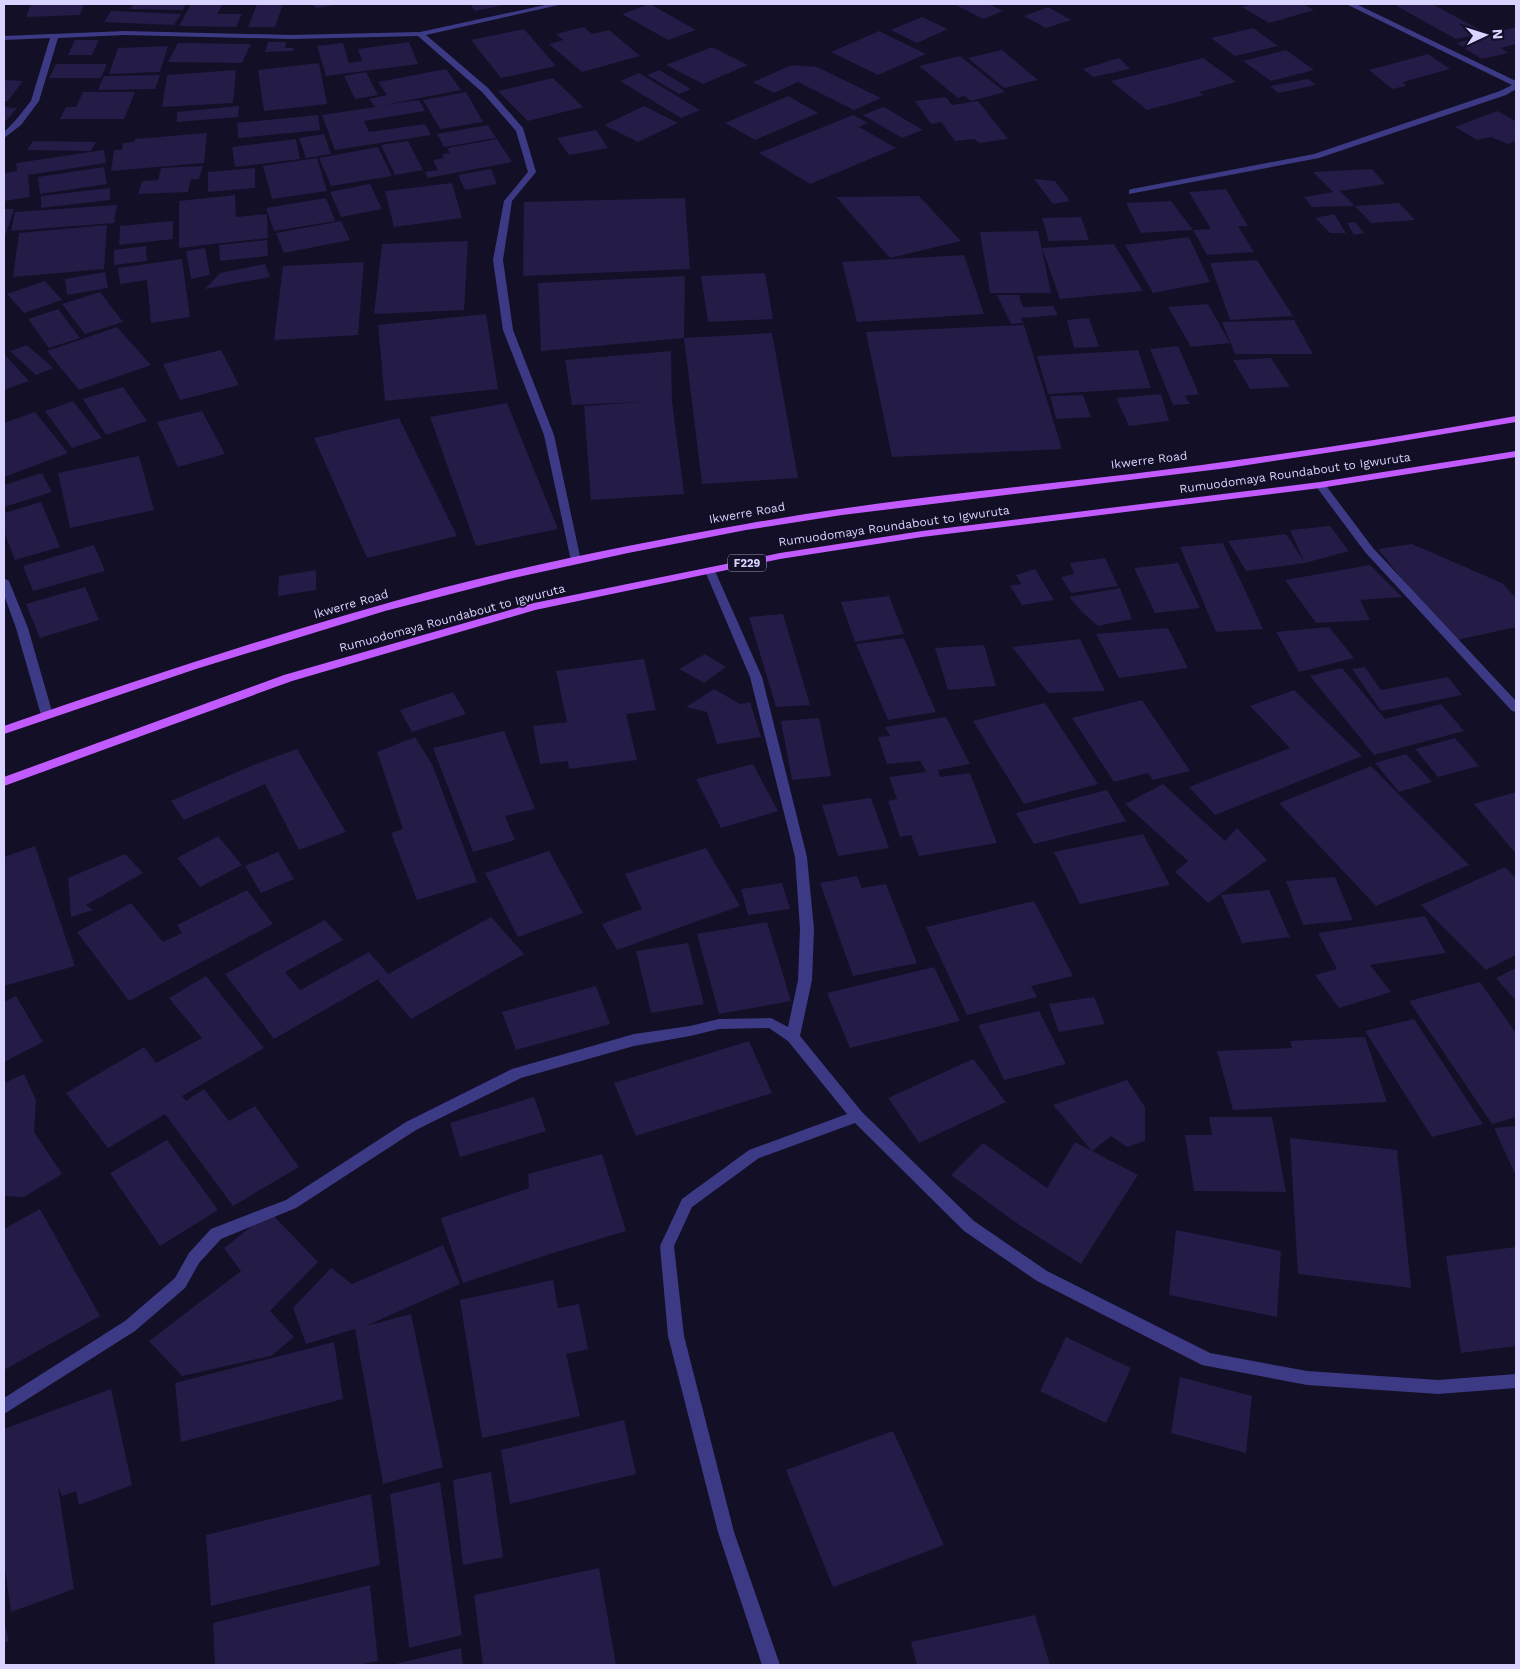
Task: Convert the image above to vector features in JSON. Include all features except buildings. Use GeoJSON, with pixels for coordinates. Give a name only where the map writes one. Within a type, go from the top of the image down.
{"type":"FeatureCollection","features":[{"type":"Feature","properties":{"kind":"main road","name":"Ikwerre Road"},"geometry":{"type":"LineString","coordinates":[[4,730],[119,690],[380,610],[508,576],[576,561],[747,526],[892,504],[1133,476],[1323,451],[1516,419]]}},
{"type":"Feature","properties":{"kind":"main road","name":"Rumuodomaya Roundabout to Igwuruta"},"geometry":{"type":"LineString","coordinates":[[4,782],[288,678],[534,607],[780,556],[922,534],[1320,485],[1516,454]]}},
{"type":"Feature","properties":{"kind":"street"},"geometry":{"type":"LineString","coordinates":[[4,38],[124,33],[291,37],[420,34],[559,4]]}},
{"type":"Feature","properties":{"kind":"street"},"geometry":{"type":"LineString","coordinates":[[1350,4],[1516,85]]}},
{"type":"Feature","properties":{"kind":"street"},"geometry":{"type":"LineString","coordinates":[[420,34],[485,90],[520,130],[532,172],[508,201],[498,260],[508,330],[549,435],[576,561]]}},
{"type":"Feature","properties":{"kind":"street"},"geometry":{"type":"LineString","coordinates":[[4,136],[18,124],[35,101],[55,35]]}},
{"type":"Feature","properties":{"kind":"street"},"geometry":{"type":"LineString","coordinates":[[1132,192],[1316,156],[1503,93],[1516,85]]}},
{"type":"Feature","properties":{"kind":"street"},"geometry":{"type":"LineString","coordinates":[[1320,485],[1376,556],[1438,626],[1516,708]]}},
{"type":"Feature","properties":{"kind":"street"},"geometry":{"type":"LineString","coordinates":[[710,571],[756,678],[801,857],[808,929],[805,980],[793,1037]]}},
{"type":"Feature","properties":{"kind":"street"},"geometry":{"type":"LineString","coordinates":[[4,581],[22,628],[47,715]]}},
{"type":"Feature","properties":{"kind":"street"},"geometry":{"type":"LineString","coordinates":[[4,1407],[130,1326],[180,1283],[194,1258],[216,1234],[292,1204],[411,1126],[517,1073],[634,1040],[720,1024],[770,1023],[793,1037],[858,1116],[969,1226],[1042,1276],[1208,1360],[1307,1378],[1438,1387],[1516,1382]]}},
{"type":"Feature","properties":{"kind":"street"},"geometry":{"type":"LineString","coordinates":[[771,1665],[726,1532],[676,1336],[667,1246],[687,1203],[754,1154],[858,1116]]}}]}
